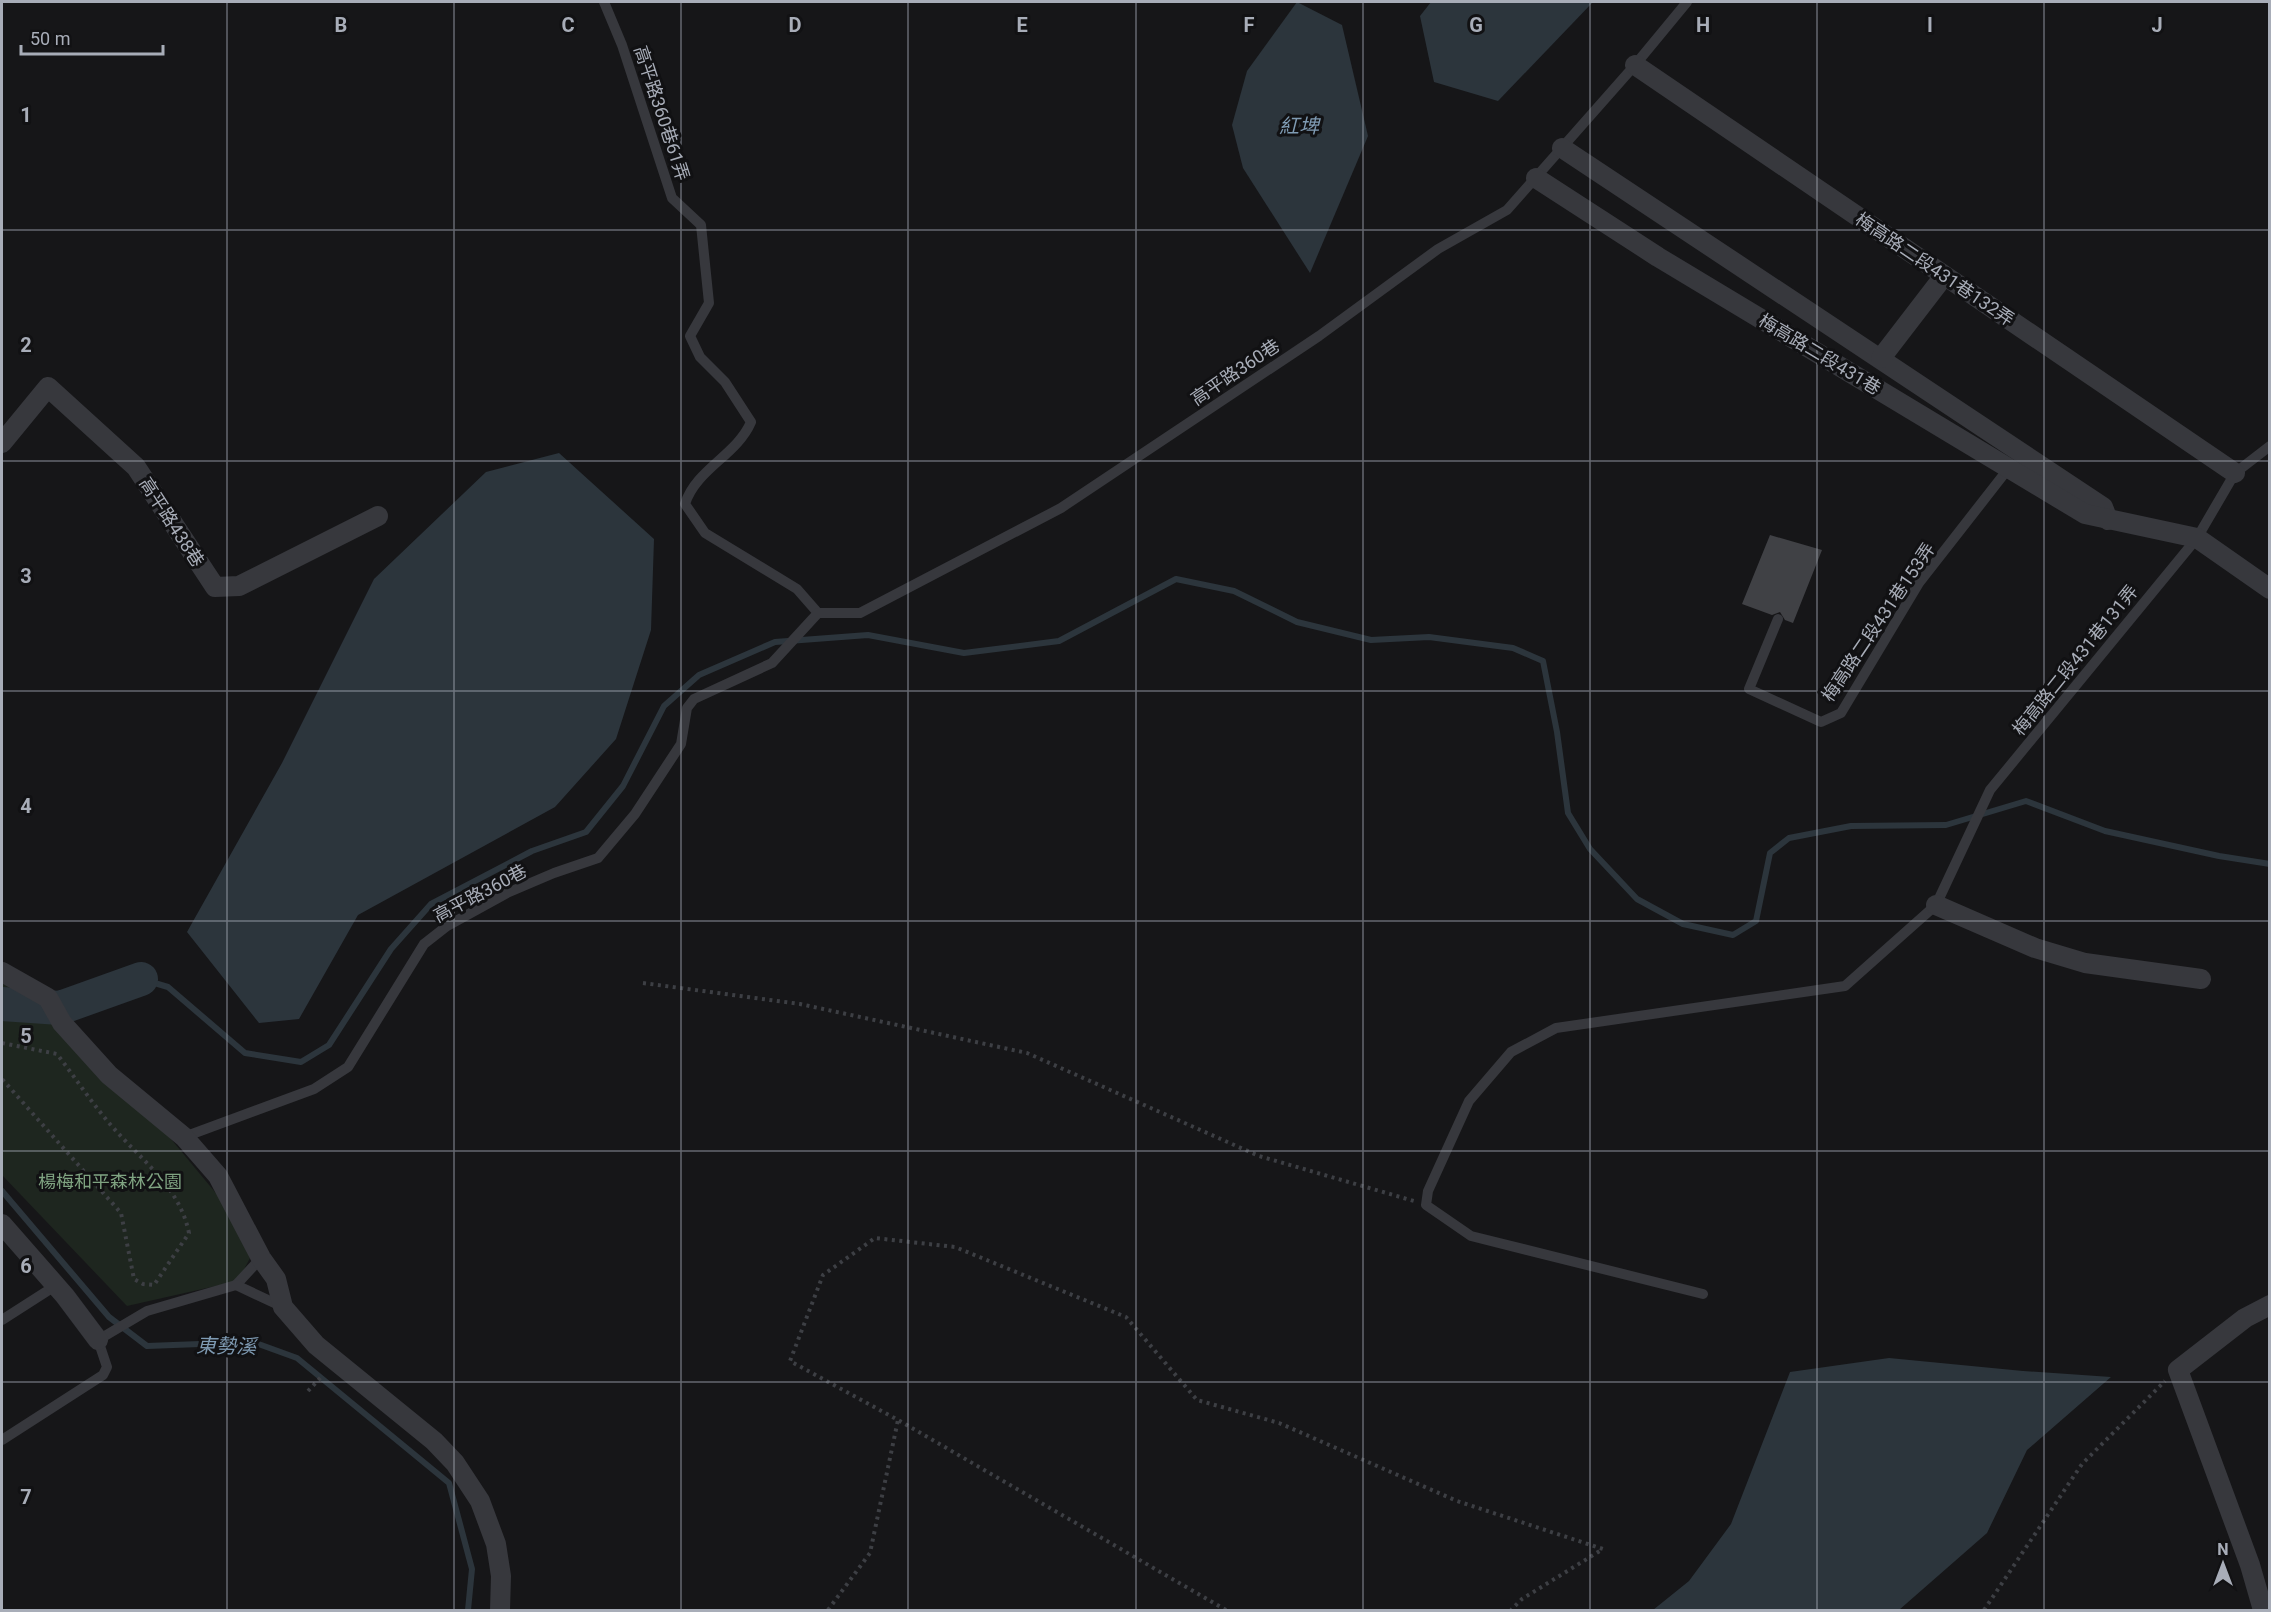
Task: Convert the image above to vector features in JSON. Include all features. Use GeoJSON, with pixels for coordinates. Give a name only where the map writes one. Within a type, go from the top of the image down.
{"type":"FeatureCollection","features":[{"type":"Feature","properties":{"kind":"street","name":"梅高路二段431巷132弄"},"geometry":{"type":"LineString","coordinates":[[1635,65],[2235,473]]}},
{"type":"Feature","properties":{"kind":"street","name":"梅高路二段431巷"},"geometry":{"type":"LineString","coordinates":[[1563,148],[2103,507],[2108,520]]}},
{"type":"Feature","properties":{"kind":"street","name":"梅高路二段431巷"},"geometry":{"type":"LineString","coordinates":[[1536,178],[1638,245],[1954,433],[2008,469],[2028,478],[2085,514],[2196,538],[2270,588]]}},
{"type":"Feature","properties":{"kind":"street"},"geometry":{"type":"LineString","coordinates":[[1881,358],[1944,276]]}},
{"type":"Feature","properties":{"kind":"street","name":"高平路438巷"},"geometry":{"type":"LineString","coordinates":[[2,443],[48,387],[136,467],[215,587],[239,586],[378,516]]}},
{"type":"Feature","properties":{"kind":"street"},"geometry":{"type":"LineString","coordinates":[[1936,905],[2035,948],[2085,963],[2201,979]]}},
{"type":"Feature","properties":{"kind":"street"},"geometry":{"type":"LineString","coordinates":[[2,972],[48,998],[62,1023],[109,1075],[184,1137],[218,1176],[261,1258],[276,1279],[283,1307],[316,1345],[434,1442],[455,1463],[480,1501],[496,1544],[501,1576],[500,1611]]}},
{"type":"Feature","properties":{"kind":"street"},"geometry":{"type":"LineString","coordinates":[[2,1224],[98,1340]]}},
{"type":"Feature","properties":{"kind":"street"},"geometry":{"type":"LineString","coordinates":[[2263,1611],[2250,1565],[2178,1370],[2245,1318],[2270,1305]]}},
{"type":"Feature","properties":{"kind":"lane","name":"高平路360巷61弄"},"geometry":{"type":"LineString","coordinates":[[604,2],[622,45],[672,198],[701,225],[709,303],[690,336],[700,357],[725,382],[750,422],[744,438],[690,489],[685,504],[705,533],[797,589],[818,613]]}},
{"type":"Feature","properties":{"kind":"lane","name":"高平路360巷"},"geometry":{"type":"LineString","coordinates":[[184,1137],[314,1089],[348,1067],[424,944],[447,926],[507,893],[598,858],[634,814],[681,744],[687,708],[694,699],[772,663],[818,613],[860,613],[1060,507],[1319,336],[1438,249],[1507,210],[1635,65],[1687,2]]}},
{"type":"Feature","properties":{"kind":"lane"},"geometry":{"type":"LineString","coordinates":[[2235,473],[2270,446]]}},
{"type":"Feature","properties":{"kind":"lane","name":"梅高路二段431巷153弄"},"geometry":{"type":"LineString","coordinates":[[1778,619],[1749,689],[1821,722],[1841,713],[1919,583],[2008,469]]}},
{"type":"Feature","properties":{"kind":"lane","name":"梅高路二段431巷131弄"},"geometry":{"type":"LineString","coordinates":[[1936,905],[1990,790],[2196,538],[2235,473]]}},
{"type":"Feature","properties":{"kind":"lane"},"geometry":{"type":"LineString","coordinates":[[1703,1294],[1471,1236],[1426,1205],[1428,1191],[1470,1101],[1511,1052],[1556,1028],[1845,986],[1936,905]]}},
{"type":"Feature","properties":{"kind":"lane"},"geometry":{"type":"LineString","coordinates":[[2,1440],[103,1375],[107,1367],[98,1340],[147,1311],[236,1285],[261,1258]]}},
{"type":"Feature","properties":{"kind":"lane"},"geometry":{"type":"LineString","coordinates":[[236,1285],[283,1307]]}},
{"type":"Feature","properties":{"kind":"lane"},"geometry":{"type":"LineString","coordinates":[[2,1320],[55,1286]]}},
{"type":"Feature","properties":{"kind":"path"},"geometry":{"type":"LineString","coordinates":[[643,983],[800,1004],[1027,1053],[1258,1156],[1426,1205]]}},
{"type":"Feature","properties":{"kind":"path"},"geometry":{"type":"LineString","coordinates":[[2,1043],[57,1054],[116,1131],[175,1195],[186,1217],[189,1233],[154,1285],[143,1284],[134,1279],[121,1213],[2,1079]]}},
{"type":"Feature","properties":{"kind":"path"},"geometry":{"type":"LineString","coordinates":[[1226,1611],[898,1420],[790,1361],[823,1275],[875,1238],[956,1247],[1126,1317],[1197,1400],[1279,1423],[1457,1501],[1603,1549],[1522,1599],[1511,1611]]}},
{"type":"Feature","properties":{"kind":"path"},"geometry":{"type":"LineString","coordinates":[[1984,1611],[2082,1464],[2178,1370]]}},
{"type":"Feature","properties":{"kind":"path"},"geometry":{"type":"LineString","coordinates":[[828,1611],[870,1553],[898,1420]]}},
{"type":"Feature","properties":{"kind":"green space","name":"楊梅和平森林公園"},"geometry":{"type":"Polygon","coordinates":[[[2,978],[37,998],[161,1127],[229,1209],[250,1258],[238,1281],[127,1306],[2,1175],[2,978]]]}},
{"type":"Feature","properties":{"kind":"water","name":"紅埤"},"geometry":{"type":"Polygon","coordinates":[[[1297,2],[1342,25],[1368,136],[1310,273],[1243,168],[1232,125],[1247,71],[1297,2]]]}},
{"type":"Feature","properties":{"kind":"water"},"geometry":{"type":"Polygon","coordinates":[[[1431,2],[1593,2],[1498,101],[1434,82],[1420,16],[1431,2]]]}},
{"type":"Feature","properties":{"kind":"water"},"geometry":{"type":"Polygon","coordinates":[[[559,453],[654,539],[651,630],[616,739],[555,807],[358,915],[299,1019],[259,1023],[187,932],[282,763],[374,579],[486,472],[559,453]]]}},
{"type":"Feature","properties":{"kind":"water"},"geometry":{"type":"Polygon","coordinates":[[[1889,1358],[2111,1377],[2027,1450],[1987,1533],[1899,1610],[1653,1610],[1689,1581],[1731,1524],[1790,1372],[1889,1358]]]}},
{"type":"Feature","properties":{"kind":"building"},"geometry":{"type":"Polygon","coordinates":[[[1770,535],[1822,550],[1793,623],[1785,620],[1780,612],[1772,615],[1742,604],[1770,535]]]}},
{"type":"Feature","properties":{"kind":"waterway"},"geometry":{"type":"LineString","coordinates":[[141,979],[168,987],[245,1053],[301,1062],[329,1045],[391,949],[431,904],[532,851],[586,832],[623,786],[664,706],[699,675],[775,642],[868,635],[964,653],[1059,641],[1176,579],[1234,591],[1297,622],[1371,640],[1429,637],[1513,648],[1543,661],[1557,732],[1568,813],[1590,849],[1637,899],[1683,924],[1733,935],[1756,921],[1770,853],[1789,838],[1851,826],[1946,825],[2026,801],[2105,831],[2219,856],[2270,864]]}},
{"type":"Feature","properties":{"kind":"waterway","name":"東勢溪"},"geometry":{"type":"LineString","coordinates":[[2,1004],[60,1008],[141,979]]}},
{"type":"Feature","properties":{"kind":"waterway","name":"東勢溪"},"geometry":{"type":"LineString","coordinates":[[2,1191],[109,1317],[147,1346],[253,1342],[297,1358],[449,1483],[472,1569],[468,1610]]}}]}
